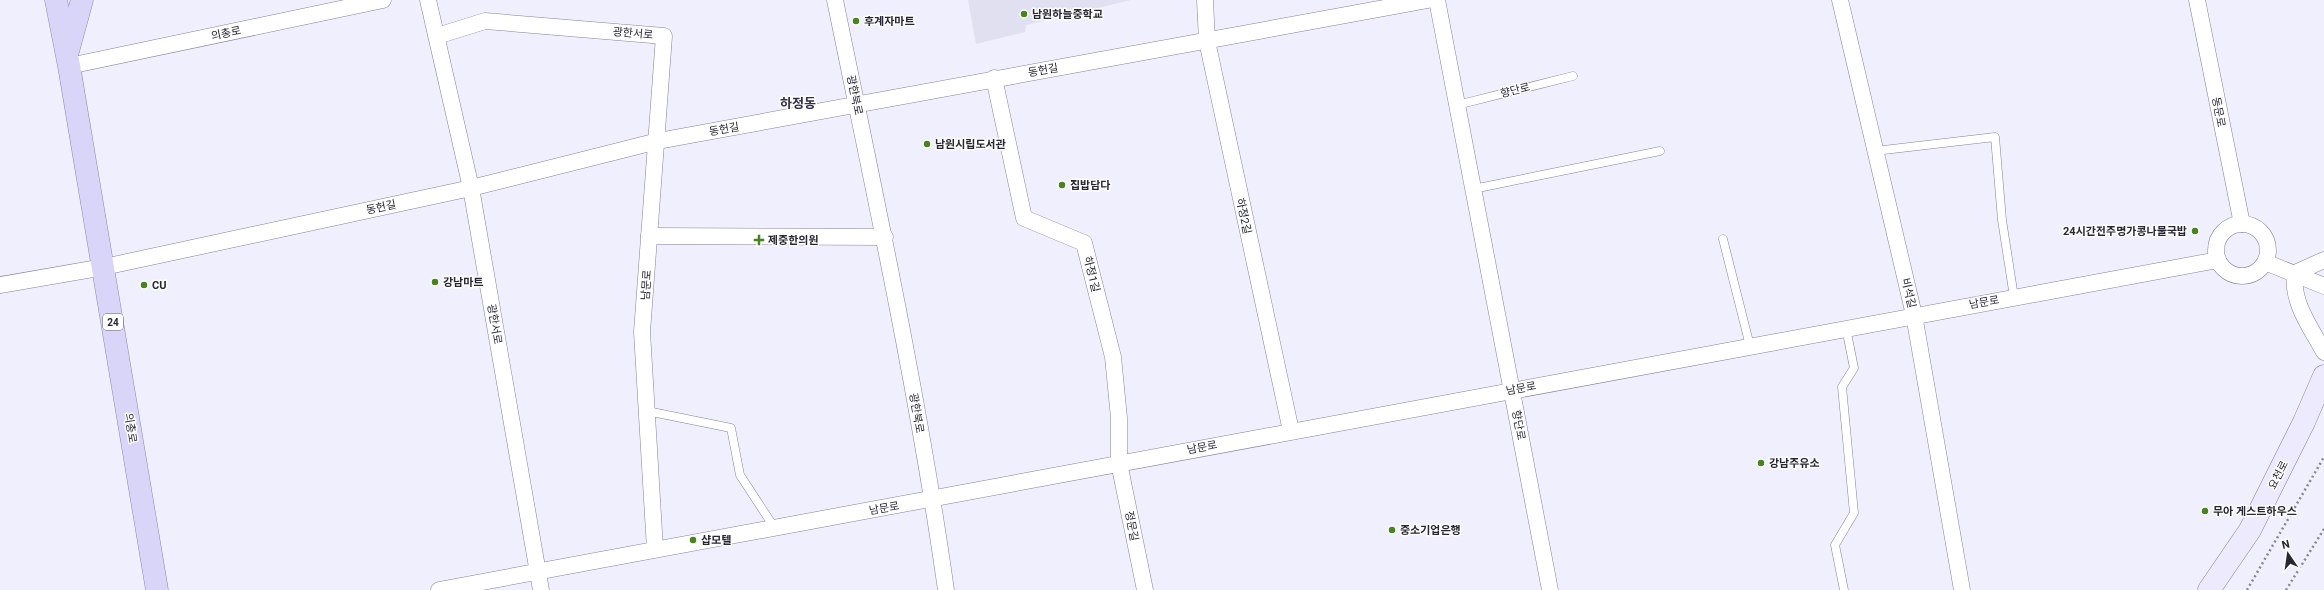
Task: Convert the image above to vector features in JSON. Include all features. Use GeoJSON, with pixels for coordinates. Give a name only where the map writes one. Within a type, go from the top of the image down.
{"type":"FeatureCollection","features":[{"type":"Feature","properties":{"kind":"main road","name":"의총로"},"geometry":{"type":"LineString","coordinates":[[56,0],[104,267],[157,590]]}},
{"type":"Feature","properties":{"kind":"main road","name":"24"},"geometry":{"type":"LineString","coordinates":[[68,60],[82,0]]}},
{"type":"Feature","properties":{"kind":"street","name":"의총로"},"geometry":{"type":"LineString","coordinates":[[68,60],[384,0]]}},
{"type":"Feature","properties":{"kind":"street","name":"광한서로"},"geometry":{"type":"LineString","coordinates":[[428,0],[471,188],[541,590]]}},
{"type":"Feature","properties":{"kind":"street","name":"광한북로"},"geometry":{"type":"LineString","coordinates":[[835,0],[885,237],[933,500],[946,590]]}},
{"type":"Feature","properties":{"kind":"street","name":"하정2길"},"geometry":{"type":"LineString","coordinates":[[1205,0],[1206,41],[1291,431]]}},
{"type":"Feature","properties":{"kind":"street","name":"동헌길"},"geometry":{"type":"LineString","coordinates":[[104,267],[471,188],[658,141],[994,78],[1428,0]]}},
{"type":"Feature","properties":{"kind":"street","name":"향단로"},"geometry":{"type":"LineString","coordinates":[[1437,0],[1550,590]]}},
{"type":"Feature","properties":{"kind":"street","name":"비석길"},"geometry":{"type":"LineString","coordinates":[[1840,0],[1914,315],[1962,590]]}},
{"type":"Feature","properties":{"kind":"street","name":"동문로"},"geometry":{"type":"LineString","coordinates":[[2197,0],[2242,224]]}},
{"type":"Feature","properties":{"kind":"street","name":"광한서로"},"geometry":{"type":"LineString","coordinates":[[437,36],[485,21],[664,36],[658,141]]}},
{"type":"Feature","properties":{"kind":"street","name":"하정1길"},"geometry":{"type":"LineString","coordinates":[[994,78],[1024,218],[1084,243],[1113,357],[1119,418],[1119,463]]}},
{"type":"Feature","properties":{"kind":"street","name":"남문로"},"geometry":{"type":"LineString","coordinates":[[655,549],[642,332],[658,141]]}},
{"type":"Feature","properties":{"kind":"street"},"geometry":{"type":"LineString","coordinates":[[2242,224],[2258,229],[2264,235],[2268,250],[2265,262],[2258,270],[2244,276],[2229,272],[2218,260],[2216,251],[2220,235],[2226,229],[2242,224]]}},
{"type":"Feature","properties":{"kind":"street"},"geometry":{"type":"LineString","coordinates":[[649,236],[885,237]]}},
{"type":"Feature","properties":{"kind":"street","name":"남문로"},"geometry":{"type":"LineString","coordinates":[[439,590],[538,573],[774,527],[933,500],[1119,463],[2218,260]]}},
{"type":"Feature","properties":{"kind":"street"},"geometry":{"type":"LineString","coordinates":[[2295,273],[2324,260]]}},
{"type":"Feature","properties":{"kind":"street"},"geometry":{"type":"LineString","coordinates":[[2265,262],[2324,286]]}},
{"type":"Feature","properties":{"kind":"street"},"geometry":{"type":"LineString","coordinates":[[0,285],[104,267]]}},
{"type":"Feature","properties":{"kind":"street"},"geometry":{"type":"LineString","coordinates":[[2295,273],[2294,283],[2299,304],[2324,352]]}},
{"type":"Feature","properties":{"kind":"street","name":"요천로"},"geometry":{"type":"LineString","coordinates":[[2209,590],[2250,530],[2304,422],[2324,376]]}},
{"type":"Feature","properties":{"kind":"street","name":"정문길"},"geometry":{"type":"LineString","coordinates":[[1119,463],[1145,590]]}},
{"type":"Feature","properties":{"kind":"lane","name":"향단로"},"geometry":{"type":"LineString","coordinates":[[1457,104],[1573,76]]}},
{"type":"Feature","properties":{"kind":"lane"},"geometry":{"type":"LineString","coordinates":[[1876,151],[1995,137],[2002,220],[2014,297]]}},
{"type":"Feature","properties":{"kind":"lane"},"geometry":{"type":"LineString","coordinates":[[1473,189],[1660,151]]}},
{"type":"Feature","properties":{"kind":"lane"},"geometry":{"type":"LineString","coordinates":[[1723,239],[1750,346]]}},
{"type":"Feature","properties":{"kind":"lane"},"geometry":{"type":"LineString","coordinates":[[1844,590],[1835,545],[1854,513],[1842,387],[1854,368],[1846,328]]}},
{"type":"Feature","properties":{"kind":"lane"},"geometry":{"type":"LineString","coordinates":[[647,410],[731,428],[740,475],[774,527]]}},
{"type":"Feature","properties":{"kind":"path"},"geometry":{"type":"LineString","coordinates":[[2247,590],[2324,457]]}},
{"type":"Feature","properties":{"kind":"path"},"geometry":{"type":"LineString","coordinates":[[2286,590],[2324,529]]}},
{"type":"Feature","properties":{"kind":"shaded area","name":"남원하늘중학교"},"geometry":{"type":"Polygon","coordinates":[[[968,0],[1131,0],[1026,25],[1025,32],[976,44],[968,0]]]}},
{"type":"Feature","properties":{"kind":"place","name":"남원하늘중학교"},"geometry":{"type":"Point","coordinates":[1024,14]}},
{"type":"Feature","properties":{"kind":"place","name":"후계자마트"},"geometry":{"type":"Point","coordinates":[856,21]}},
{"type":"Feature","properties":{"kind":"place","name":"남원시립도서관"},"geometry":{"type":"Point","coordinates":[927,144]}},
{"type":"Feature","properties":{"kind":"place","name":"집밥담다"},"geometry":{"type":"Point","coordinates":[1062,185]}},
{"type":"Feature","properties":{"kind":"place","name":"24시간전주명가콩나물국밥"},"geometry":{"type":"Point","coordinates":[2195,231]}},
{"type":"Feature","properties":{"kind":"place","name":"제중한의원"},"geometry":{"type":"Point","coordinates":[759,240]}},
{"type":"Feature","properties":{"kind":"place","name":"강남마트"},"geometry":{"type":"Point","coordinates":[435,282]}},
{"type":"Feature","properties":{"kind":"place","name":"CU"},"geometry":{"type":"Point","coordinates":[144,285]}},
{"type":"Feature","properties":{"kind":"place","name":"강남주유소"},"geometry":{"type":"Point","coordinates":[1761,463]}},
{"type":"Feature","properties":{"kind":"place","name":"무아 게스트하우스"},"geometry":{"type":"Point","coordinates":[2205,511]}},
{"type":"Feature","properties":{"kind":"place","name":"중소기업은행"},"geometry":{"type":"Point","coordinates":[1392,530]}},
{"type":"Feature","properties":{"kind":"place","name":"샵모텔"},"geometry":{"type":"Point","coordinates":[693,540]}},
{"type":"Feature","properties":{"kind":"district","name":"하정동"},"geometry":{"type":"Point","coordinates":[798,103]}}]}
